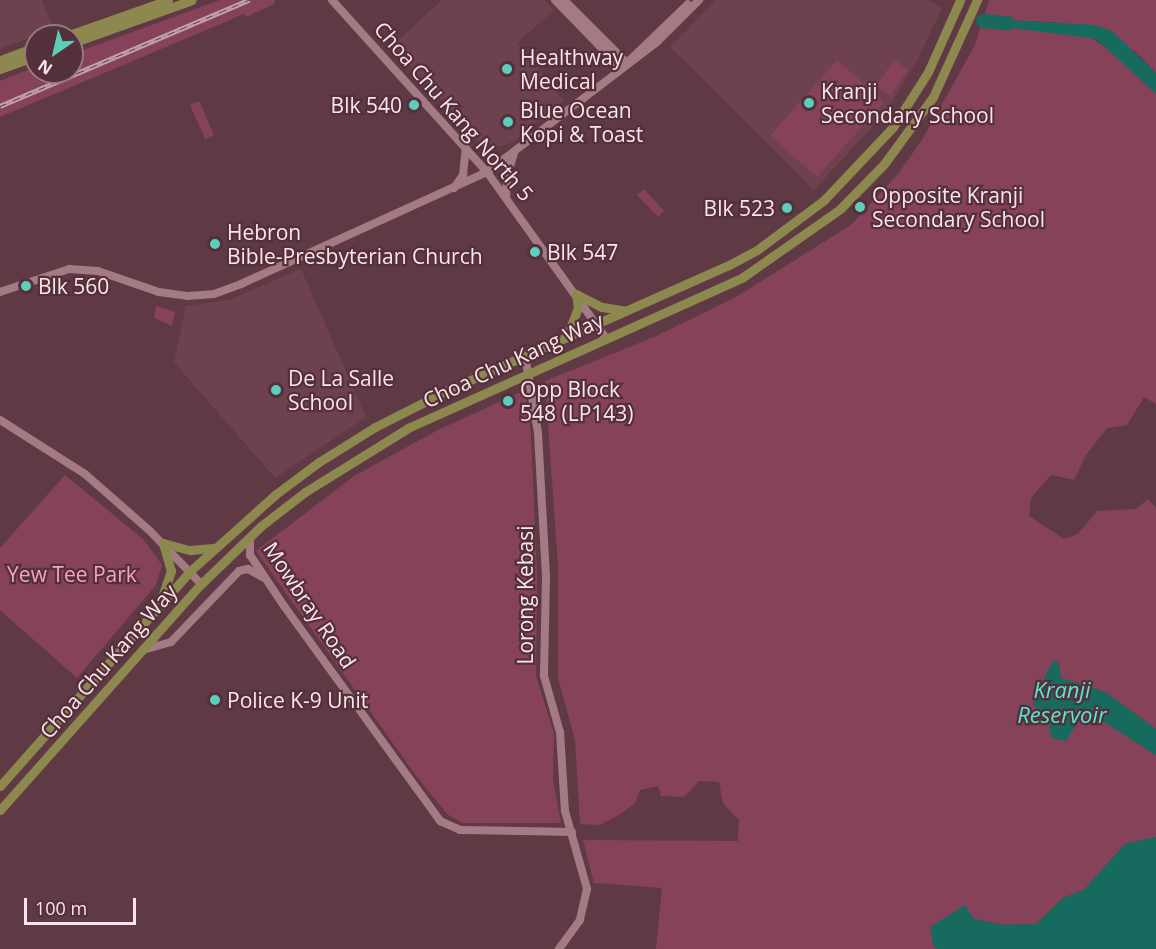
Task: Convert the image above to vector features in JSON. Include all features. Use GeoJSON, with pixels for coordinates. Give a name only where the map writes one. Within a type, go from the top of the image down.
{"type":"FeatureCollection","features":[{"type":"Feature","properties":{"kind":"main road"},"geometry":{"type":"LineString","coordinates":[[84,30],[168,0]]}},
{"type":"Feature","properties":{"kind":"main road"},"geometry":{"type":"LineString","coordinates":[[84,38],[192,0]]}},
{"type":"Feature","properties":{"kind":"main road","name":"Choa Chu Kang Way"},"geometry":{"type":"LineString","coordinates":[[0,786],[189,572],[276,494],[343,446],[437,395],[628,311],[757,250],[844,182],[876,149],[910,101],[942,43],[960,0]]}},
{"type":"Feature","properties":{"kind":"main road","name":"Choa Chu Kang Way"},"geometry":{"type":"LineString","coordinates":[[0,810],[201,584],[253,534],[305,492],[381,443],[742,277],[840,208],[884,164],[933,97],[977,0]]}},
{"type":"Feature","properties":{"kind":"main road"},"geometry":{"type":"LineString","coordinates":[[0,60],[24,51]]}},
{"type":"Feature","properties":{"kind":"main road"},"geometry":{"type":"LineString","coordinates":[[0,69],[24,60]]}},
{"type":"Feature","properties":{"kind":"main road"},"geometry":{"type":"LineString","coordinates":[[576,294],[602,307],[628,311]]}},
{"type":"Feature","properties":{"kind":"main road"},"geometry":{"type":"LineString","coordinates":[[567,336],[578,308],[576,294]]}},
{"type":"Feature","properties":{"kind":"main road"},"geometry":{"type":"LineString","coordinates":[[157,607],[171,571],[163,543],[196,551],[216,547]]}},
{"type":"Feature","properties":{"kind":"street","name":"Choa Chu Kang North 5"},"geometry":{"type":"LineString","coordinates":[[332,0],[487,172],[606,338]]}},
{"type":"Feature","properties":{"kind":"street"},"geometry":{"type":"LineString","coordinates":[[555,0],[624,66]]}},
{"type":"Feature","properties":{"kind":"street"},"geometry":{"type":"LineString","coordinates":[[564,0],[624,66]]}},
{"type":"Feature","properties":{"kind":"street"},"geometry":{"type":"LineString","coordinates":[[624,66],[633,53],[693,0]]}},
{"type":"Feature","properties":{"kind":"street"},"geometry":{"type":"LineString","coordinates":[[0,292],[60,270],[85,268],[172,294],[214,294],[453,191],[487,172],[679,24],[699,0]]}},
{"type":"Feature","properties":{"kind":"street"},"geometry":{"type":"LineString","coordinates":[[453,191],[463,175],[466,148]]}},
{"type":"Feature","properties":{"kind":"street"},"geometry":{"type":"LineString","coordinates":[[506,197],[507,175],[515,152]]}},
{"type":"Feature","properties":{"kind":"street","name":"Lorong Kebasi"},"geometry":{"type":"LineString","coordinates":[[525,356],[538,433],[546,578],[544,676],[560,732],[563,796],[587,889],[580,920],[560,949]]}},
{"type":"Feature","properties":{"kind":"street"},"geometry":{"type":"LineString","coordinates":[[0,420],[85,474],[163,543],[201,584]]}},
{"type":"Feature","properties":{"kind":"street","name":"Mowbray Road"},"geometry":{"type":"LineString","coordinates":[[253,534],[248,551],[440,821],[460,830],[573,834]]}},
{"type":"Feature","properties":{"kind":"street"},"geometry":{"type":"LineString","coordinates":[[143,650],[171,642],[239,571],[252,570],[270,583]]}},
{"type":"Feature","properties":{"kind":"shaded area"},"geometry":{"type":"Polygon","coordinates":[[[0,0],[42,0],[51,24],[24,24],[24,40],[0,49],[0,0]]]}},
{"type":"Feature","properties":{"kind":"shaded area"},"geometry":{"type":"Polygon","coordinates":[[[442,0],[544,0],[554,10],[517,43],[564,101],[513,142],[499,147],[481,143],[392,46],[442,0]]]}},
{"type":"Feature","properties":{"kind":"shaded area","name":"Kranji Secondary School"},"geometry":{"type":"Polygon","coordinates":[[[716,0],[928,0],[942,8],[918,59],[885,113],[814,190],[670,47],[716,0]]]}},
{"type":"Feature","properties":{"kind":"shaded area","name":"De La Salle School"},"geometry":{"type":"Polygon","coordinates":[[[301,269],[366,417],[275,478],[174,362],[186,306],[229,300],[301,269]]]}},
{"type":"Feature","properties":{"kind":"green space"},"geometry":{"type":"Polygon","coordinates":[[[220,0],[275,0],[274,4],[246,17],[244,14],[84,82],[84,50],[220,0]]]}},
{"type":"Feature","properties":{"kind":"green space"},"geometry":{"type":"Polygon","coordinates":[[[989,0],[1156,0],[1156,73],[1135,51],[1056,22],[991,20],[1087,35],[1118,56],[1156,94],[1156,404],[1144,397],[1127,425],[1107,428],[1086,455],[1074,480],[1051,475],[1031,498],[1029,516],[1064,539],[1078,534],[1097,511],[1136,509],[1148,499],[1156,508],[1156,729],[1105,692],[1061,678],[1059,664],[1053,660],[1033,704],[1075,728],[1082,715],[1098,718],[1156,755],[1156,837],[1125,844],[1084,890],[1063,898],[1036,924],[1003,925],[974,919],[964,905],[933,945],[938,949],[656,949],[662,888],[594,883],[583,840],[738,841],[739,820],[723,803],[719,782],[699,781],[684,797],[661,796],[658,786],[640,790],[635,803],[619,815],[599,825],[580,824],[575,740],[558,678],[558,567],[545,381],[654,337],[736,297],[851,225],[898,174],[922,140],[975,45],[989,0]]]}},
{"type":"Feature","properties":{"kind":"green space"},"geometry":{"type":"Polygon","coordinates":[[[837,60],[884,102],[817,177],[770,136],[837,60]]]}},
{"type":"Feature","properties":{"kind":"green space"},"geometry":{"type":"Polygon","coordinates":[[[894,60],[908,70],[890,96],[876,86],[894,60]]]}},
{"type":"Feature","properties":{"kind":"green space"},"geometry":{"type":"Polygon","coordinates":[[[24,72],[24,84],[78,84],[0,117],[0,81],[24,72]]]}},
{"type":"Feature","properties":{"kind":"green space"},"geometry":{"type":"Polygon","coordinates":[[[199,101],[214,135],[205,139],[190,105],[199,101]]]}},
{"type":"Feature","properties":{"kind":"green space"},"geometry":{"type":"Polygon","coordinates":[[[644,189],[664,211],[658,217],[637,195],[644,189]]]}},
{"type":"Feature","properties":{"kind":"green space"},"geometry":{"type":"Polygon","coordinates":[[[156,306],[175,312],[172,326],[154,318],[156,306]]]}},
{"type":"Feature","properties":{"kind":"green space"},"geometry":{"type":"Polygon","coordinates":[[[525,390],[531,434],[537,577],[536,676],[554,734],[553,779],[561,823],[462,823],[447,814],[417,777],[256,551],[354,476],[438,430],[525,390]]]}},
{"type":"Feature","properties":{"kind":"green space","name":"Yew Tee Park"},"geometry":{"type":"Polygon","coordinates":[[[65,475],[144,540],[162,565],[156,585],[77,678],[0,610],[0,548],[65,475]]]}},
{"type":"Feature","properties":{"kind":"water"},"geometry":{"type":"Polygon","coordinates":[[[991,19],[1095,25],[1112,31],[1156,73],[1156,94],[1096,39],[990,25],[991,19]]]}},
{"type":"Feature","properties":{"kind":"water","name":"Kranji Reservoir"},"geometry":{"type":"Polygon","coordinates":[[[1053,660],[1059,664],[1061,678],[1105,692],[1156,729],[1156,755],[1098,718],[1082,715],[1066,741],[1051,738],[1049,723],[1033,704],[1053,660]]]}},
{"type":"Feature","properties":{"kind":"water"},"geometry":{"type":"Polygon","coordinates":[[[1156,837],[1156,949],[938,949],[933,945],[930,927],[965,905],[974,919],[1003,925],[1036,924],[1063,898],[1084,890],[1125,844],[1156,837]]]}},
{"type":"Feature","properties":{"kind":"waterway"},"geometry":{"type":"LineString","coordinates":[[983,21],[1008,23]]}},
{"type":"Feature","properties":{"kind":"railway"},"geometry":{"type":"LineString","coordinates":[[0,106],[249,0]]}},
{"type":"Feature","properties":{"kind":"place","name":"Healthway Medical"},"geometry":{"type":"Point","coordinates":[507,69]}},
{"type":"Feature","properties":{"kind":"place","name":"Kranji Secondary School"},"geometry":{"type":"Point","coordinates":[809,103]}},
{"type":"Feature","properties":{"kind":"place","name":"Blk 540"},"geometry":{"type":"Point","coordinates":[414,105]}},
{"type":"Feature","properties":{"kind":"place","name":"Blue Ocean Kopi & Toast"},"geometry":{"type":"Point","coordinates":[508,122]}},
{"type":"Feature","properties":{"kind":"place","name":"Opposite Kranji Secondary School"},"geometry":{"type":"Point","coordinates":[860,207]}},
{"type":"Feature","properties":{"kind":"place","name":"Blk 523"},"geometry":{"type":"Point","coordinates":[787,208]}},
{"type":"Feature","properties":{"kind":"place","name":"Hebron Bible-Presbyterian Church"},"geometry":{"type":"Point","coordinates":[215,244]}},
{"type":"Feature","properties":{"kind":"place","name":"Blk 547"},"geometry":{"type":"Point","coordinates":[535,252]}},
{"type":"Feature","properties":{"kind":"place","name":"Blk 560"},"geometry":{"type":"Point","coordinates":[26,286]}},
{"type":"Feature","properties":{"kind":"place","name":"De La Salle School"},"geometry":{"type":"Point","coordinates":[276,390]}},
{"type":"Feature","properties":{"kind":"place","name":"Opp Block 548 (LP143)"},"geometry":{"type":"Point","coordinates":[508,401]}},
{"type":"Feature","properties":{"kind":"place","name":"Police K-9 Unit"},"geometry":{"type":"Point","coordinates":[215,700]}}]}
